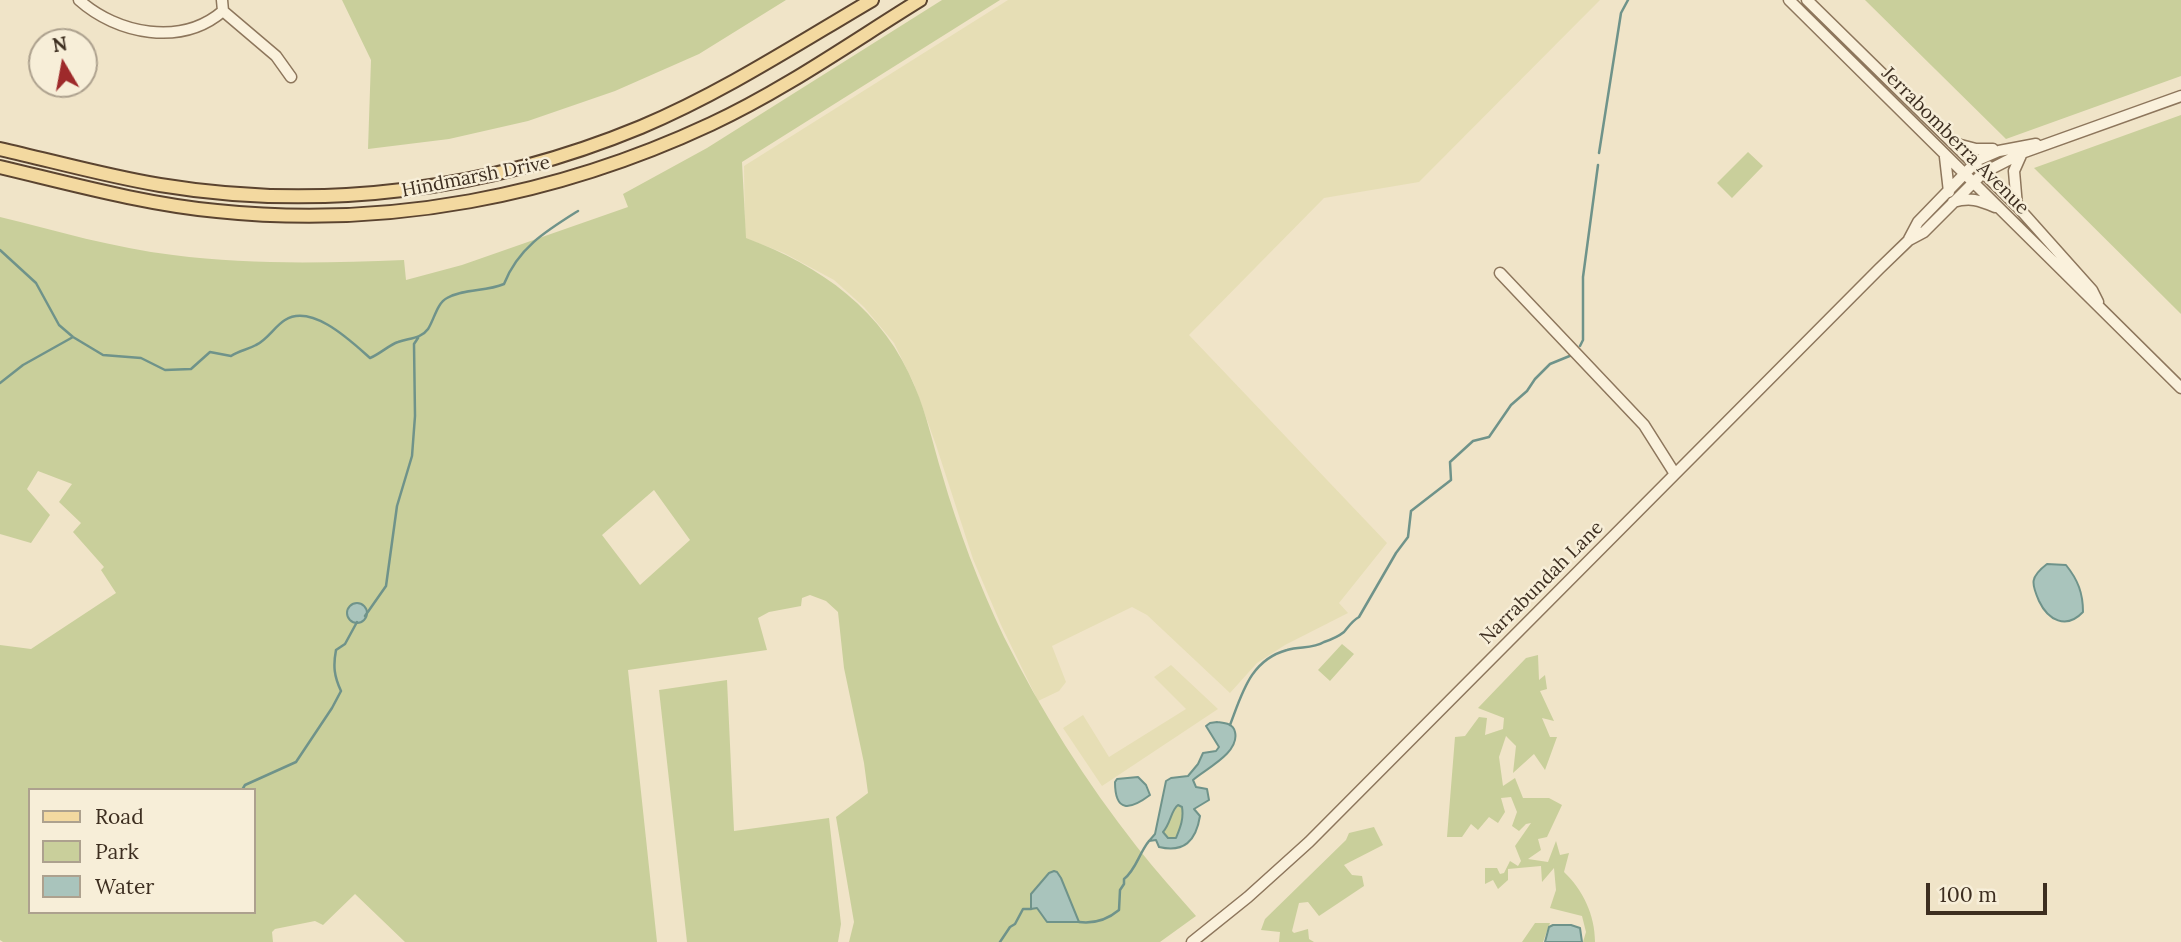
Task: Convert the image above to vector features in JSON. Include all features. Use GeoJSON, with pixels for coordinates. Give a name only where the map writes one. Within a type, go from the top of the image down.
{"type":"FeatureCollection","features":[{"type":"Feature","properties":{"kind":"main road","name":"Hindmarsh Drive"},"geometry":{"type":"LineString","coordinates":[[0,149],[158,184],[204,191],[323,196],[432,187],[500,174],[539,163],[642,126],[719,88],[872,0]]}},
{"type":"Feature","properties":{"kind":"main road","name":"Hindmarsh Drive"},"geometry":{"type":"LineString","coordinates":[[0,167],[155,202],[267,215],[378,214],[479,200],[592,171],[644,153],[713,123],[765,95],[920,0]]}},
{"type":"Feature","properties":{"kind":"street"},"geometry":{"type":"LineString","coordinates":[[79,0],[105,19],[148,32],[190,28],[214,19],[223,11]]}},
{"type":"Feature","properties":{"kind":"street"},"geometry":{"type":"LineString","coordinates":[[222,0],[223,11],[276,56],[291,77]]}},
{"type":"Feature","properties":{"kind":"street","name":"Jerrabomberra Avenue"},"geometry":{"type":"LineString","coordinates":[[1789,0],[2181,388]]}},
{"type":"Feature","properties":{"kind":"street","name":"Jerrabomberra Avenue"},"geometry":{"type":"LineString","coordinates":[[1807,0],[2017,206],[2092,290],[2099,305]]}},
{"type":"Feature","properties":{"kind":"street","name":"Narrabundah Lane"},"geometry":{"type":"LineString","coordinates":[[1950,197],[1964,173],[1983,157],[2051,142],[2181,96]]}},
{"type":"Feature","properties":{"kind":"street"},"geometry":{"type":"LineString","coordinates":[[1949,142],[1984,150],[2018,150],[2014,171],[2017,206]]}},
{"type":"Feature","properties":{"kind":"street","name":"Narrabundah Lane"},"geometry":{"type":"LineString","coordinates":[[1192,942],[1268,881],[1309,842],[1909,240],[1918,222],[2018,150]]}},
{"type":"Feature","properties":{"kind":"street"},"geometry":{"type":"LineString","coordinates":[[1945,157],[1950,197],[1975,199],[1999,209]]}},
{"type":"Feature","properties":{"kind":"street"},"geometry":{"type":"LineString","coordinates":[[1500,272],[1644,425],[1675,474]]}},
{"type":"Feature","properties":{"kind":"shaded area"},"geometry":{"type":"Polygon","coordinates":[[[1008,0],[1600,0],[1419,182],[1324,198],[1189,335],[1387,543],[1339,603],[1348,613],[1285,645],[1257,663],[1230,693],[1147,615],[1132,607],[1052,646],[1066,682],[1059,691],[1038,701],[973,559],[914,384],[894,343],[864,307],[834,280],[784,253],[745,238],[744,166],[1008,0]]]}},
{"type":"Feature","properties":{"kind":"shaded area"},"geometry":{"type":"Polygon","coordinates":[[[1171,665],[1218,709],[1102,786],[1063,728],[1083,715],[1109,757],[1186,709],[1154,677],[1171,665]]]}},
{"type":"Feature","properties":{"kind":"green space"},"geometry":{"type":"Polygon","coordinates":[[[342,0],[786,0],[699,54],[615,91],[528,121],[449,139],[368,149],[371,60],[342,0]]]}},
{"type":"Feature","properties":{"kind":"green space"},"geometry":{"type":"Polygon","coordinates":[[[942,0],[1000,0],[742,162],[746,238],[800,262],[824,277],[868,313],[886,335],[915,387],[970,557],[1018,665],[1065,745],[1100,797],[1144,856],[1196,916],[1160,942],[849,942],[854,922],[836,817],[868,793],[844,668],[838,612],[826,601],[810,595],[802,598],[801,606],[769,612],[758,618],[767,650],[628,670],[657,942],[405,942],[355,894],[323,925],[315,921],[275,929],[272,932],[273,942],[0,940],[0,645],[31,649],[116,593],[101,570],[104,567],[73,532],[81,523],[59,502],[72,484],[38,471],[27,489],[50,515],[31,543],[0,534],[0,217],[86,239],[173,255],[288,262],[404,260],[406,280],[462,265],[628,207],[623,194],[707,148],[942,0]],[[654,490],[602,535],[640,585],[690,540],[654,490]]]}},
{"type":"Feature","properties":{"kind":"green space"},"geometry":{"type":"Polygon","coordinates":[[[1865,0],[2181,0],[2181,76],[2006,139],[1865,0]]]}},
{"type":"Feature","properties":{"kind":"green space"},"geometry":{"type":"Polygon","coordinates":[[[2181,115],[2181,314],[2034,168],[2181,115]]]}},
{"type":"Feature","properties":{"kind":"green space"},"geometry":{"type":"Polygon","coordinates":[[[1748,152],[1763,166],[1732,198],[1717,183],[1748,152]]]}},
{"type":"Feature","properties":{"kind":"green space"},"geometry":{"type":"Polygon","coordinates":[[[1342,644],[1354,654],[1330,681],[1318,670],[1342,644]]]}},
{"type":"Feature","properties":{"kind":"green space"},"geometry":{"type":"Polygon","coordinates":[[[1538,655],[1539,680],[1545,675],[1547,689],[1540,691],[1554,721],[1542,718],[1550,737],[1557,737],[1545,770],[1534,754],[1513,773],[1516,746],[1506,736],[1499,757],[1503,786],[1515,778],[1523,798],[1549,798],[1562,805],[1547,837],[1538,839],[1541,850],[1528,859],[1548,862],[1556,841],[1560,855],[1569,853],[1564,872],[1587,904],[1593,922],[1595,942],[1583,942],[1586,932],[1582,916],[1550,908],[1556,890],[1554,868],[1542,882],[1541,866],[1508,869],[1508,880],[1498,889],[1493,880],[1485,884],[1485,868],[1497,868],[1500,874],[1504,873],[1510,861],[1518,866],[1521,861],[1515,846],[1531,823],[1519,831],[1512,826],[1517,812],[1511,797],[1501,798],[1505,812],[1498,823],[1489,817],[1478,830],[1471,824],[1462,837],[1447,837],[1455,737],[1465,736],[1479,717],[1487,718],[1485,735],[1503,729],[1504,718],[1478,708],[1526,658],[1538,655]]]}},
{"type":"Feature","properties":{"kind":"green space"},"geometry":{"type":"Polygon","coordinates":[[[727,680],[734,831],[829,818],[841,924],[838,942],[687,942],[659,690],[727,680]]]}},
{"type":"Feature","properties":{"kind":"green space"},"geometry":{"type":"Polygon","coordinates":[[[1178,805],[1182,807],[1184,816],[1176,838],[1168,838],[1163,832],[1178,805]]]}},
{"type":"Feature","properties":{"kind":"green space"},"geometry":{"type":"Polygon","coordinates":[[[1374,827],[1383,845],[1344,865],[1352,875],[1362,876],[1364,886],[1319,916],[1308,902],[1299,903],[1292,931],[1294,933],[1308,929],[1309,939],[1314,942],[1279,942],[1280,932],[1261,930],[1265,919],[1346,840],[1349,833],[1374,827]]]}},
{"type":"Feature","properties":{"kind":"green space"},"geometry":{"type":"Polygon","coordinates":[[[1535,923],[1550,923],[1543,942],[1522,942],[1535,923]]]}},
{"type":"Feature","properties":{"kind":"water"},"geometry":{"type":"Polygon","coordinates":[[[2047,564],[2066,565],[2079,587],[2083,612],[2070,621],[2052,618],[2036,595],[2035,577],[2047,564]]]}},
{"type":"Feature","properties":{"kind":"water"},"geometry":{"type":"Polygon","coordinates":[[[357,603],[364,606],[367,613],[364,620],[357,623],[350,620],[347,613],[350,606],[357,603]]]}},
{"type":"Feature","properties":{"kind":"water"},"geometry":{"type":"Polygon","coordinates":[[[1210,723],[1228,724],[1235,732],[1235,740],[1227,754],[1193,780],[1196,787],[1207,789],[1209,800],[1194,809],[1200,816],[1192,838],[1175,848],[1159,847],[1156,840],[1149,841],[1155,834],[1166,781],[1188,776],[1203,753],[1216,751],[1219,747],[1206,726],[1210,723]],[[1176,807],[1163,832],[1168,838],[1176,838],[1182,819],[1182,807],[1176,807]]]}},
{"type":"Feature","properties":{"kind":"water"},"geometry":{"type":"Polygon","coordinates":[[[1138,777],[1146,785],[1150,795],[1130,806],[1121,804],[1115,782],[1117,779],[1138,777]]]}},
{"type":"Feature","properties":{"kind":"water"},"geometry":{"type":"Polygon","coordinates":[[[1054,871],[1061,878],[1079,922],[1047,922],[1037,908],[1031,909],[1031,894],[1049,873],[1054,871]]]}},
{"type":"Feature","properties":{"kind":"water"},"geometry":{"type":"Polygon","coordinates":[[[1553,925],[1580,928],[1582,942],[1545,942],[1549,927],[1553,925]]]}},
{"type":"Feature","properties":{"kind":"waterway"},"geometry":{"type":"LineString","coordinates":[[1599,153],[1621,13],[1628,0]]}},
{"type":"Feature","properties":{"kind":"waterway"},"geometry":{"type":"LineString","coordinates":[[1580,346],[1583,340],[1583,277],[1598,165]]}},
{"type":"Feature","properties":{"kind":"waterway"},"geometry":{"type":"LineString","coordinates":[[0,250],[36,283],[59,325],[103,355],[141,358],[165,370],[191,369],[210,352],[231,356],[256,345],[285,320],[296,316],[319,320],[370,358],[395,343],[425,332],[447,298],[504,284],[525,250],[544,233],[578,211]]}},
{"type":"Feature","properties":{"kind":"waterway"},"geometry":{"type":"LineString","coordinates":[[0,383],[23,365],[73,337]]}},
{"type":"Feature","properties":{"kind":"waterway"},"geometry":{"type":"LineString","coordinates":[[365,616],[386,586],[397,506],[412,456],[415,416],[414,344],[418,338]]}},
{"type":"Feature","properties":{"kind":"waterway"},"geometry":{"type":"LineString","coordinates":[[1230,725],[1249,680],[1264,662],[1287,650],[1315,646],[1334,638],[1359,617],[1408,537],[1411,511],[1451,480],[1450,462],[1473,441],[1489,437],[1511,405],[1550,364],[1572,355]]}},
{"type":"Feature","properties":{"kind":"waterway"},"geometry":{"type":"LineString","coordinates":[[243,788],[296,762],[341,691],[335,671],[336,650],[345,644],[357,622]]}},
{"type":"Feature","properties":{"kind":"waterway"},"geometry":{"type":"LineString","coordinates":[[1079,922],[1100,920],[1119,910],[1120,890],[1124,879],[1132,871],[1149,841]]}},
{"type":"Feature","properties":{"kind":"waterway"},"geometry":{"type":"LineString","coordinates":[[1000,942],[1023,909],[1031,909]]}}]}
